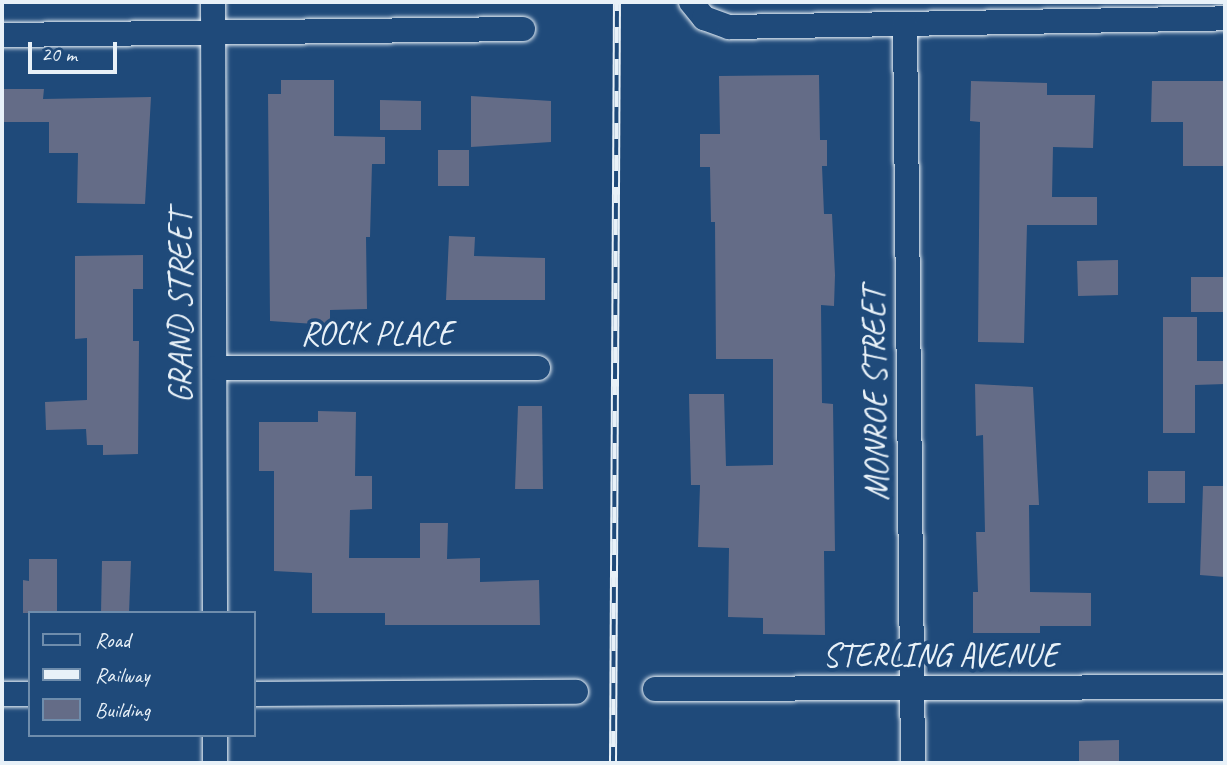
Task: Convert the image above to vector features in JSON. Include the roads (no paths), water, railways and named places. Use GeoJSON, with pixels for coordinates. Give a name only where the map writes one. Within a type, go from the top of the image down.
{"type":"FeatureCollection","features":[{"type":"Feature","properties":{"kind":"street","name":"GRAND STREET"},"geometry":{"type":"LineString","coordinates":[[213,2],[215,611]]}},
{"type":"Feature","properties":{"kind":"street"},"geometry":{"type":"LineString","coordinates":[[694,8],[729,27],[1225,18]]}},
{"type":"Feature","properties":{"kind":"street","name":"MONROE STREET"},"geometry":{"type":"LineString","coordinates":[[905,24],[913,763]]}},
{"type":"Feature","properties":{"kind":"street"},"geometry":{"type":"LineString","coordinates":[[2,35],[523,29]]}},
{"type":"Feature","properties":{"kind":"street","name":"ROCK PLACE"},"geometry":{"type":"LineString","coordinates":[[215,368],[538,368]]}},
{"type":"Feature","properties":{"kind":"street","name":"STERLING AVENUE"},"geometry":{"type":"LineString","coordinates":[[655,689],[1225,687]]}},
{"type":"Feature","properties":{"kind":"street"},"geometry":{"type":"LineString","coordinates":[[256,694],[576,692]]}},
{"type":"Feature","properties":{"kind":"street"},"geometry":{"type":"LineString","coordinates":[[2,694],[28,694]]}},
{"type":"Feature","properties":{"kind":"street"},"geometry":{"type":"LineString","coordinates":[[215,737],[215,763]]}},
{"type":"Feature","properties":{"kind":"railway"},"geometry":{"type":"LineString","coordinates":[[613,763],[617,2]]}}]}
